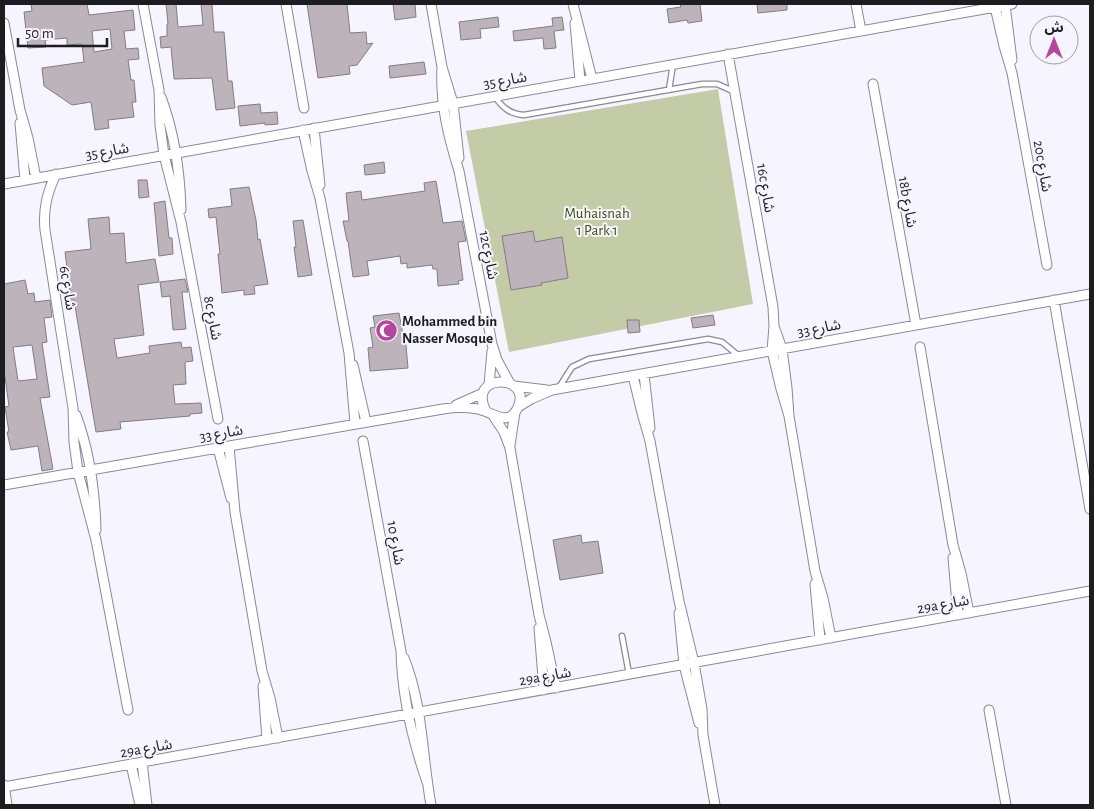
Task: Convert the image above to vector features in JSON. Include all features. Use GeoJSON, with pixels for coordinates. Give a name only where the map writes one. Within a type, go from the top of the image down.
{"type":"FeatureCollection","features":[{"type":"Feature","properties":{"kind":"street","name":"8c شارع"},"geometry":{"type":"LineString","coordinates":[[143,4],[159,90],[175,153],[180,185],[182,222]]}},
{"type":"Feature","properties":{"kind":"street"},"geometry":{"type":"LineString","coordinates":[[286,4],[304,108]]}},
{"type":"Feature","properties":{"kind":"street","name":"12c شارع"},"geometry":{"type":"LineString","coordinates":[[431,4],[442,66],[453,103],[459,170],[492,344],[497,360],[512,384]]}},
{"type":"Feature","properties":{"kind":"street"},"geometry":{"type":"LineString","coordinates":[[856,4],[861,31]]}},
{"type":"Feature","properties":{"kind":"street","name":"شارع 35"},"geometry":{"type":"LineString","coordinates":[[4,184],[1009,4]]}},
{"type":"Feature","properties":{"kind":"street","name":"20c شارع"},"geometry":{"type":"LineString","coordinates":[[1009,4],[1012,73]]}},
{"type":"Feature","properties":{"kind":"street"},"geometry":{"type":"LineString","coordinates":[[574,7],[592,79]]}},
{"type":"Feature","properties":{"kind":"street"},"geometry":{"type":"LineString","coordinates":[[574,7],[580,81]]}},
{"type":"Feature","properties":{"kind":"street","name":"20c شارع"},"geometry":{"type":"LineString","coordinates":[[995,7],[1012,73],[1047,264]]}},
{"type":"Feature","properties":{"kind":"street"},"geometry":{"type":"LineString","coordinates":[[4,23],[20,110],[36,178]]}},
{"type":"Feature","properties":{"kind":"street","name":"16c شارع"},"geometry":{"type":"LineString","coordinates":[[728,54],[773,307],[772,351],[780,389],[789,416]]}},
{"type":"Feature","properties":{"kind":"street","name":"12c شارع"},"geometry":{"type":"LineString","coordinates":[[442,66],[442,105],[459,170]]}},
{"type":"Feature","properties":{"kind":"street","name":"18b شارع"},"geometry":{"type":"LineString","coordinates":[[873,84],[916,325]]}},
{"type":"Feature","properties":{"kind":"street","name":"8c شارع"},"geometry":{"type":"LineString","coordinates":[[159,90],[160,125],[164,155],[182,222],[218,418]]}},
{"type":"Feature","properties":{"kind":"street"},"geometry":{"type":"LineString","coordinates":[[20,110],[25,180]]}},
{"type":"Feature","properties":{"kind":"street"},"geometry":{"type":"LineString","coordinates":[[314,128],[320,198],[348,353],[355,424]]}},
{"type":"Feature","properties":{"kind":"street"},"geometry":{"type":"LineString","coordinates":[[303,130],[320,198]]}},
{"type":"Feature","properties":{"kind":"street","name":"6c شارع"},"geometry":{"type":"LineString","coordinates":[[56,174],[47,195],[44,218],[45,230],[73,408],[74,442],[78,472],[96,540],[128,710]]}},
{"type":"Feature","properties":{"kind":"street","name":"شارع 33"},"geometry":{"type":"LineString","coordinates":[[517,409],[531,398],[555,390],[1090,294]]}},
{"type":"Feature","properties":{"kind":"street"},"geometry":{"type":"LineString","coordinates":[[1054,300],[1090,509]]}},
{"type":"Feature","properties":{"kind":"street","name":"16c شارع"},"geometry":{"type":"LineString","coordinates":[[774,326],[782,349],[789,416],[815,571],[820,640]]}},
{"type":"Feature","properties":{"kind":"street","name":"12c شارع"},"geometry":{"type":"LineString","coordinates":[[490,385],[492,344]]}},
{"type":"Feature","properties":{"kind":"street"},"geometry":{"type":"LineString","coordinates":[[920,346],[953,546],[958,615]]}},
{"type":"Feature","properties":{"kind":"street"},"geometry":{"type":"LineString","coordinates":[[348,353],[357,380],[366,422]]}},
{"type":"Feature","properties":{"kind":"street"},"geometry":{"type":"LineString","coordinates":[[644,374],[650,440],[679,601],[694,663],[715,805]]}},
{"type":"Feature","properties":{"kind":"street"},"geometry":{"type":"LineString","coordinates":[[633,376],[650,440]]}},
{"type":"Feature","properties":{"kind":"street"},"geometry":{"type":"LineString","coordinates":[[510,448],[520,396],[512,384],[502,381],[490,385],[483,393],[483,405],[504,432],[510,448],[539,615],[556,688]]}},
{"type":"Feature","properties":{"kind":"street","name":"شارع 33"},"geometry":{"type":"LineString","coordinates":[[512,384],[529,389],[555,390]]}},
{"type":"Feature","properties":{"kind":"street","name":"شارع 33"},"geometry":{"type":"LineString","coordinates":[[443,409],[460,404],[483,393]]}},
{"type":"Feature","properties":{"kind":"street","name":"شارع 33"},"geometry":{"type":"LineString","coordinates":[[4,485],[443,409],[461,407],[486,410]]}},
{"type":"Feature","properties":{"kind":"street","name":"6c شارع"},"geometry":{"type":"LineString","coordinates":[[73,408],[81,430],[89,470],[95,509],[96,540]]}},
{"type":"Feature","properties":{"kind":"street"},"geometry":{"type":"LineString","coordinates":[[494,417],[506,417],[517,409]]}},
{"type":"Feature","properties":{"kind":"street","name":"شارع 10"},"geometry":{"type":"LineString","coordinates":[[363,440],[401,651],[407,714],[427,782]]}},
{"type":"Feature","properties":{"kind":"street"},"geometry":{"type":"LineString","coordinates":[[229,446],[235,512],[262,671],[267,740]]}},
{"type":"Feature","properties":{"kind":"street"},"geometry":{"type":"LineString","coordinates":[[218,448],[235,512]]}},
{"type":"Feature","properties":{"kind":"street"},"geometry":{"type":"LineString","coordinates":[[953,546],[961,573],[969,613]]}},
{"type":"Feature","properties":{"kind":"street","name":"16c شارع"},"geometry":{"type":"LineString","coordinates":[[815,571],[823,598],[831,638]]}},
{"type":"Feature","properties":{"kind":"street","name":"29a شارع"},"geometry":{"type":"LineString","coordinates":[[4,786],[1090,592]]}},
{"type":"Feature","properties":{"kind":"street"},"geometry":{"type":"LineString","coordinates":[[679,601],[684,665],[704,735]]}},
{"type":"Feature","properties":{"kind":"street"},"geometry":{"type":"LineString","coordinates":[[539,615],[544,690]]}},
{"type":"Feature","properties":{"kind":"street","name":"شارع 10"},"geometry":{"type":"LineString","coordinates":[[401,651],[413,684],[424,745],[431,805]]}},
{"type":"Feature","properties":{"kind":"street"},"geometry":{"type":"LineString","coordinates":[[262,671],[270,698],[278,738]]}},
{"type":"Feature","properties":{"kind":"street"},"geometry":{"type":"LineString","coordinates":[[989,710],[1006,805]]}},
{"type":"Feature","properties":{"kind":"street"},"geometry":{"type":"LineString","coordinates":[[142,762],[147,805]]}},
{"type":"Feature","properties":{"kind":"street"},"geometry":{"type":"LineString","coordinates":[[131,764],[140,805]]}},
{"type":"Feature","properties":{"kind":"street"},"geometry":{"type":"LineString","coordinates":[[4,786],[7,805]]}},
{"type":"Feature","properties":{"kind":"lane"},"geometry":{"type":"LineString","coordinates":[[669,90],[673,64]]}},
{"type":"Feature","properties":{"kind":"lane"},"geometry":{"type":"LineString","coordinates":[[494,96],[503,108],[509,112],[524,115],[709,83],[724,86],[734,93]]}},
{"type":"Feature","properties":{"kind":"lane"},"geometry":{"type":"LineString","coordinates":[[555,390],[572,367],[589,359],[708,340],[722,342],[740,356]]}},
{"type":"Feature","properties":{"kind":"lane"},"geometry":{"type":"LineString","coordinates":[[622,636],[629,674]]}},
{"type":"Feature","properties":{"kind":"green space","name":"Muhaisnah 1 Park 1"},"geometry":{"type":"Polygon","coordinates":[[[718,89],[753,304],[509,352],[466,131],[718,89]]]}},
{"type":"Feature","properties":{"kind":"building"},"geometry":{"type":"Polygon","coordinates":[[[31,4],[87,4],[89,15],[133,10],[135,30],[124,31],[126,49],[138,48],[139,59],[128,60],[131,80],[134,80],[136,102],[132,102],[134,117],[108,120],[109,128],[95,130],[91,102],[72,105],[44,86],[42,68],[84,62],[82,44],[67,45],[67,38],[45,40],[46,47],[28,48],[24,12],[32,11],[31,4]],[[110,29],[92,31],[94,52],[112,49],[110,29]]]}},
{"type":"Feature","properties":{"kind":"building"},"geometry":{"type":"Polygon","coordinates":[[[166,4],[176,4],[178,27],[203,25],[201,4],[212,4],[214,32],[224,32],[228,81],[232,81],[235,108],[216,110],[212,78],[174,79],[171,47],[161,48],[160,37],[167,36],[166,4]]]}},
{"type":"Feature","properties":{"kind":"building"},"geometry":{"type":"Polygon","coordinates":[[[307,4],[347,4],[350,33],[366,32],[367,44],[373,43],[357,65],[349,66],[350,74],[318,78],[307,4]]]}},
{"type":"Feature","properties":{"kind":"building"},"geometry":{"type":"Polygon","coordinates":[[[393,4],[415,4],[416,17],[395,20],[393,4]]]}},
{"type":"Feature","properties":{"kind":"building"},"geometry":{"type":"Polygon","coordinates":[[[680,4],[700,4],[702,21],[688,23],[687,20],[669,23],[667,9],[681,7],[680,4]]]}},
{"type":"Feature","properties":{"kind":"building"},"geometry":{"type":"Polygon","coordinates":[[[757,4],[787,4],[787,10],[758,13],[757,4]]]}},
{"type":"Feature","properties":{"kind":"building"},"geometry":{"type":"Polygon","coordinates":[[[498,17],[499,27],[480,29],[481,38],[461,40],[459,22],[498,17]]]}},
{"type":"Feature","properties":{"kind":"building"},"geometry":{"type":"Polygon","coordinates":[[[562,17],[564,30],[554,31],[556,48],[544,49],[543,38],[514,41],[513,31],[553,26],[552,18],[562,17]]]}},
{"type":"Feature","properties":{"kind":"building"},"geometry":{"type":"Polygon","coordinates":[[[424,62],[426,74],[390,78],[389,66],[424,62]]]}},
{"type":"Feature","properties":{"kind":"building"},"geometry":{"type":"Polygon","coordinates":[[[260,104],[261,113],[277,112],[278,124],[265,125],[265,123],[240,126],[238,106],[260,104]]]}},
{"type":"Feature","properties":{"kind":"building"},"geometry":{"type":"Polygon","coordinates":[[[384,162],[385,173],[365,175],[364,165],[384,162]]]}},
{"type":"Feature","properties":{"kind":"building"},"geometry":{"type":"Polygon","coordinates":[[[138,180],[147,180],[149,197],[139,198],[138,180]]]}},
{"type":"Feature","properties":{"kind":"building"},"geometry":{"type":"Polygon","coordinates":[[[436,181],[443,223],[462,221],[466,241],[458,242],[463,280],[458,281],[459,284],[438,286],[437,269],[433,269],[432,265],[407,268],[407,263],[401,264],[400,256],[367,261],[369,275],[353,277],[343,221],[349,221],[346,193],[361,191],[362,200],[425,191],[424,183],[436,181]]]}},
{"type":"Feature","properties":{"kind":"building"},"geometry":{"type":"Polygon","coordinates":[[[249,187],[268,284],[254,286],[255,294],[244,295],[244,290],[222,293],[216,217],[209,218],[208,209],[232,206],[230,189],[249,187]]]}},
{"type":"Feature","properties":{"kind":"building"},"geometry":{"type":"Polygon","coordinates":[[[165,201],[169,238],[172,238],[173,254],[159,256],[154,203],[165,201]]]}},
{"type":"Feature","properties":{"kind":"building"},"geometry":{"type":"Polygon","coordinates":[[[109,217],[110,234],[124,233],[126,263],[155,259],[159,282],[138,285],[144,335],[114,339],[117,358],[150,353],[149,346],[181,342],[182,348],[191,347],[193,361],[185,362],[186,384],[173,385],[175,404],[201,403],[202,413],[190,414],[190,416],[120,422],[121,429],[96,432],[74,300],[71,300],[65,252],[91,249],[88,219],[109,217]]]}},
{"type":"Feature","properties":{"kind":"building"},"geometry":{"type":"Polygon","coordinates":[[[303,220],[312,275],[298,277],[293,221],[303,220]]]}},
{"type":"Feature","properties":{"kind":"building"},"geometry":{"type":"Polygon","coordinates":[[[533,231],[535,242],[562,237],[568,278],[511,290],[502,236],[533,231]]]}},
{"type":"Feature","properties":{"kind":"building"},"geometry":{"type":"Polygon","coordinates":[[[185,279],[188,292],[182,292],[186,329],[173,330],[170,296],[162,297],[160,282],[185,279]]]}},
{"type":"Feature","properties":{"kind":"building"},"geometry":{"type":"Polygon","coordinates":[[[25,280],[28,294],[34,293],[35,302],[50,300],[52,317],[44,318],[47,342],[42,343],[50,397],[40,398],[53,469],[42,471],[38,446],[11,450],[5,407],[9,406],[4,370],[4,284],[25,280]],[[32,345],[13,347],[18,381],[37,379],[32,345]]]}},
{"type":"Feature","properties":{"kind":"building"},"geometry":{"type":"Polygon","coordinates":[[[399,313],[403,335],[405,334],[408,368],[370,371],[368,348],[373,347],[370,328],[375,327],[373,316],[399,313]]]}},
{"type":"Feature","properties":{"kind":"building"},"geometry":{"type":"Polygon","coordinates":[[[713,315],[715,325],[693,328],[691,318],[713,315]]]}},
{"type":"Feature","properties":{"kind":"building"},"geometry":{"type":"Polygon","coordinates":[[[627,320],[639,320],[640,332],[628,333],[627,320]]]}},
{"type":"Feature","properties":{"kind":"building"},"geometry":{"type":"Polygon","coordinates":[[[581,535],[582,543],[598,541],[603,573],[560,580],[553,540],[581,535]]]}},
{"type":"Feature","properties":{"kind":"place","name":"Mohammed bin Nasser Mosque"},"geometry":{"type":"Point","coordinates":[386,330]}}]}
